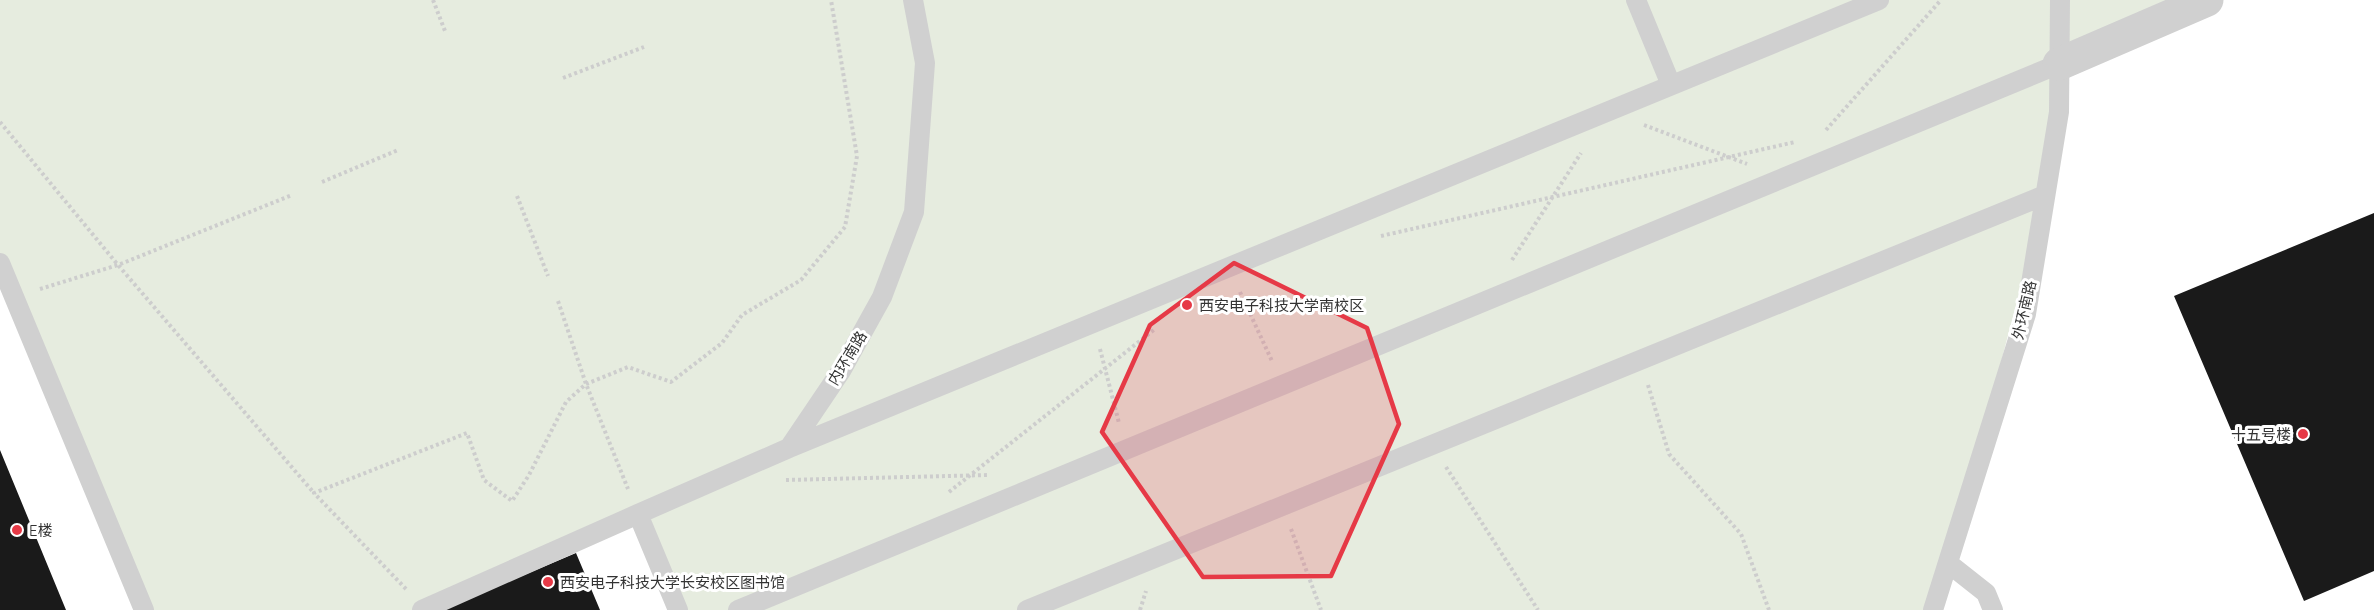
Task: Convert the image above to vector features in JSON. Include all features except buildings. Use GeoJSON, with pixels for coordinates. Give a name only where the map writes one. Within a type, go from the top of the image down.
{"type":"FeatureCollection","features":[{"type":"Feature","properties":{"kind":"street"},"geometry":{"type":"LineString","coordinates":[[2060,64],[2207,0]]}},
{"type":"Feature","properties":{"kind":"lane","name":"内环南路"},"geometry":{"type":"LineString","coordinates":[[789,448],[841,371],[882,297],[914,212],[925,63],[913,0]]}},
{"type":"Feature","properties":{"kind":"lane"},"geometry":{"type":"LineString","coordinates":[[1636,0],[1671,85]]}},
{"type":"Feature","properties":{"kind":"lane"},"geometry":{"type":"LineString","coordinates":[[424,609],[789,448],[1879,0]]}},
{"type":"Feature","properties":{"kind":"lane","name":"外环南路"},"geometry":{"type":"LineString","coordinates":[[1933,610],[2026,314],[2059,112],[2060,0]]}},
{"type":"Feature","properties":{"kind":"lane"},"geometry":{"type":"LineString","coordinates":[[738,610],[2060,64]]}},
{"type":"Feature","properties":{"kind":"lane"},"geometry":{"type":"LineString","coordinates":[[1027,610],[2045,195]]}},
{"type":"Feature","properties":{"kind":"lane"},"geometry":{"type":"LineString","coordinates":[[0,263],[144,610]]}},
{"type":"Feature","properties":{"kind":"lane"},"geometry":{"type":"LineString","coordinates":[[638,514],[678,610]]}},
{"type":"Feature","properties":{"kind":"lane"},"geometry":{"type":"LineString","coordinates":[[1948,563],[1986,593],[1993,610]]}},
{"type":"Feature","properties":{"kind":"path"},"geometry":{"type":"LineString","coordinates":[[433,0],[445,31]]}},
{"type":"Feature","properties":{"kind":"path"},"geometry":{"type":"LineString","coordinates":[[314,493],[467,433],[484,480],[512,501],[529,475],[566,402],[586,384],[628,367],[671,381],[722,343],[742,315],[801,280],[845,228],[857,156],[831,0]]}},
{"type":"Feature","properties":{"kind":"path"},"geometry":{"type":"LineString","coordinates":[[1832,134],[1821,136],[1941,0]]}},
{"type":"Feature","properties":{"kind":"path"},"geometry":{"type":"LineString","coordinates":[[563,78],[644,47]]}},
{"type":"Feature","properties":{"kind":"path"},"geometry":{"type":"LineString","coordinates":[[1486,301],[1608,111],[1783,178]]}},
{"type":"Feature","properties":{"kind":"path"},"geometry":{"type":"LineString","coordinates":[[0,122],[118,266],[314,493],[424,609]]}},
{"type":"Feature","properties":{"kind":"path"},"geometry":{"type":"LineString","coordinates":[[1379,236],[1797,141]]}},
{"type":"Feature","properties":{"kind":"path"},"geometry":{"type":"LineString","coordinates":[[322,182],[398,150]]}},
{"type":"Feature","properties":{"kind":"path"},"geometry":{"type":"LineString","coordinates":[[14,297],[118,266],[292,195]]}},
{"type":"Feature","properties":{"kind":"path"},"geometry":{"type":"LineString","coordinates":[[517,196],[548,276]]}},
{"type":"Feature","properties":{"kind":"path"},"geometry":{"type":"LineString","coordinates":[[1239,290],[1284,385]]}},
{"type":"Feature","properties":{"kind":"path"},"geometry":{"type":"LineString","coordinates":[[558,301],[586,384],[638,514]]}},
{"type":"Feature","properties":{"kind":"path"},"geometry":{"type":"LineString","coordinates":[[1094,322],[1126,450]]}},
{"type":"Feature","properties":{"kind":"path"},"geometry":{"type":"LineString","coordinates":[[942,498],[1158,326]]}},
{"type":"Feature","properties":{"kind":"path"},"geometry":{"type":"LineString","coordinates":[[1641,360],[1669,454],[1741,534],[1768,610]]}},
{"type":"Feature","properties":{"kind":"path"},"geometry":{"type":"LineString","coordinates":[[1432,446],[1538,610]]}},
{"type":"Feature","properties":{"kind":"path"},"geometry":{"type":"LineString","coordinates":[[779,480],[992,475]]}},
{"type":"Feature","properties":{"kind":"path"},"geometry":{"type":"LineString","coordinates":[[1282,506],[1321,610]]}},
{"type":"Feature","properties":{"kind":"highlighted area"},"geometry":{"type":"Polygon","coordinates":[[[1234,263],[1367,328],[1399,424],[1331,576],[1203,577],[1102,432],[1150,325],[1234,263]]]}},
{"type":"Feature","properties":{"kind":"shaded area","name":"西安电子科技大学南校区"},"geometry":{"type":"Polygon","coordinates":[[[0,0],[2207,0],[2059,64],[2045,195],[1948,563],[1933,610],[678,610],[638,515],[422,610],[144,610],[0,263],[0,0]]]}},
{"type":"Feature","properties":{"kind":"place","name":"西安电子科技大学南校区"},"geometry":{"type":"Point","coordinates":[1187,305]}},
{"type":"Feature","properties":{"kind":"place","name":"十五号楼"},"geometry":{"type":"Point","coordinates":[2303,434]}},
{"type":"Feature","properties":{"kind":"place","name":"E楼"},"geometry":{"type":"Point","coordinates":[17,530]}},
{"type":"Feature","properties":{"kind":"place","name":"西安电子科技大学长安校区图书馆"},"geometry":{"type":"Point","coordinates":[548,582]}}]}
